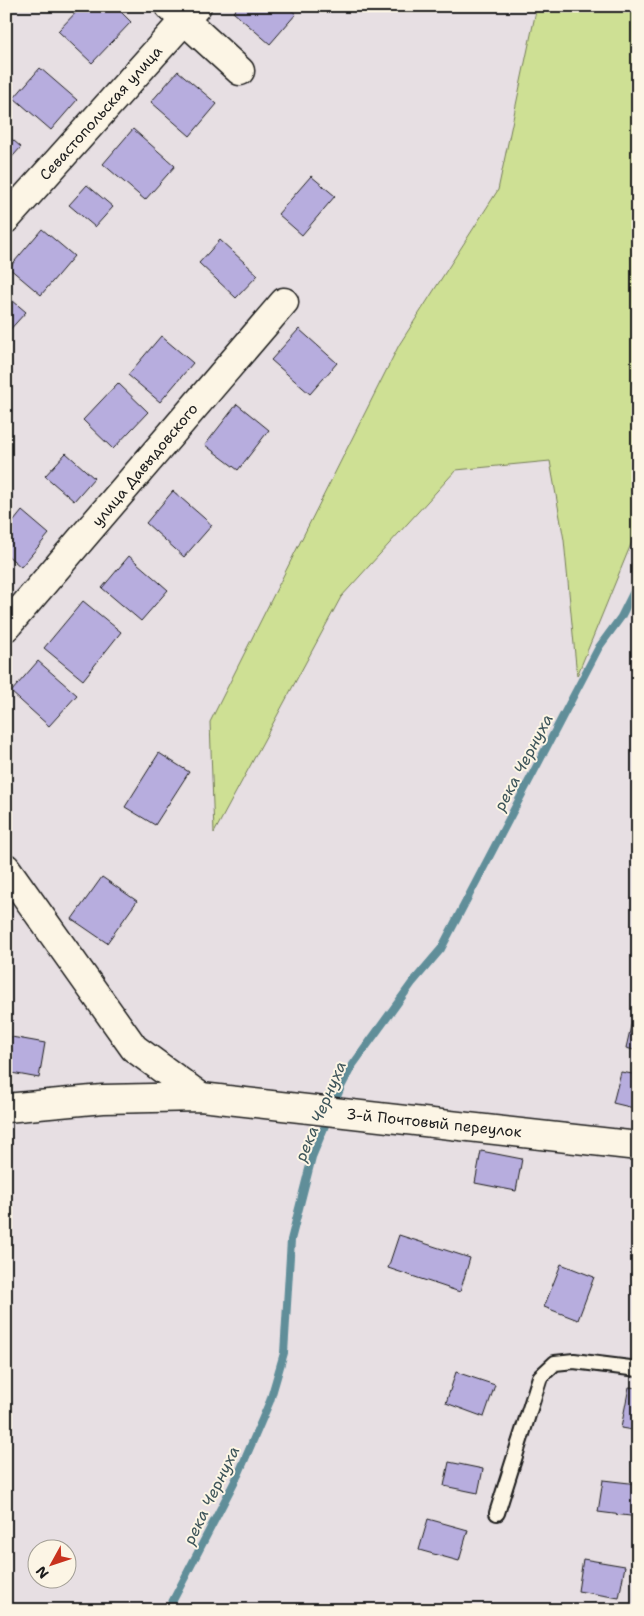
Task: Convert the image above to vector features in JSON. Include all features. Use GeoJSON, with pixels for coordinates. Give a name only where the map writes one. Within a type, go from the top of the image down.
{"type":"FeatureCollection","features":[{"type":"Feature","properties":{"kind":"street"},"geometry":{"type":"LineString","coordinates":[[183,11],[240,71]]}},
{"type":"Feature","properties":{"kind":"street","name":"Севастопольская улица"},"geometry":{"type":"LineString","coordinates":[[6,219],[183,11]]}},
{"type":"Feature","properties":{"kind":"street","name":"улица Давыдовского"},"geometry":{"type":"LineString","coordinates":[[6,627],[284,302]]}},
{"type":"Feature","properties":{"kind":"street"},"geometry":{"type":"LineString","coordinates":[[6,868],[134,1048],[201,1097]]}},
{"type":"Feature","properties":{"kind":"street","name":"3-й Почтовый переулок"},"geometry":{"type":"LineString","coordinates":[[6,1108],[103,1098],[201,1097],[638,1146]]}},
{"type":"Feature","properties":{"kind":"lane"},"geometry":{"type":"LineString","coordinates":[[497,1513],[540,1377],[555,1363],[574,1361],[638,1370]]}},
{"type":"Feature","properties":{"kind":"green space"},"geometry":{"type":"Polygon","coordinates":[[[537,6],[638,6],[638,527],[577,676],[564,540],[550,461],[456,470],[341,597],[214,833],[210,722],[399,345],[498,190],[537,6]]]}},
{"type":"Feature","properties":{"kind":"building"},"geometry":{"type":"Polygon","coordinates":[[[82,6],[115,6],[131,22],[92,63],[58,31],[82,6]]]}},
{"type":"Feature","properties":{"kind":"building"},"geometry":{"type":"Polygon","coordinates":[[[239,6],[286,6],[296,14],[270,44],[233,12],[239,6]]]}},
{"type":"Feature","properties":{"kind":"building"},"geometry":{"type":"Polygon","coordinates":[[[40,68],[77,100],[51,130],[14,98],[40,68]]]}},
{"type":"Feature","properties":{"kind":"building"},"geometry":{"type":"Polygon","coordinates":[[[178,71],[217,104],[190,136],[151,102],[178,71]]]}},
{"type":"Feature","properties":{"kind":"building"},"geometry":{"type":"Polygon","coordinates":[[[133,129],[175,166],[145,200],[103,164],[133,129]]]}},
{"type":"Feature","properties":{"kind":"building"},"geometry":{"type":"Polygon","coordinates":[[[6,134],[21,147],[6,164],[6,134]]]}},
{"type":"Feature","properties":{"kind":"building"},"geometry":{"type":"Polygon","coordinates":[[[311,176],[335,196],[302,235],[278,214],[311,176]]]}},
{"type":"Feature","properties":{"kind":"building"},"geometry":{"type":"Polygon","coordinates":[[[87,185],[113,207],[95,227],[69,205],[87,185]]]}},
{"type":"Feature","properties":{"kind":"building"},"geometry":{"type":"Polygon","coordinates":[[[42,229],[74,256],[41,295],[9,268],[42,229]]]}},
{"type":"Feature","properties":{"kind":"building"},"geometry":{"type":"Polygon","coordinates":[[[220,240],[258,275],[236,298],[199,263],[220,240]]]}},
{"type":"Feature","properties":{"kind":"building"},"geometry":{"type":"Polygon","coordinates":[[[6,295],[26,312],[6,334],[6,295]]]}},
{"type":"Feature","properties":{"kind":"building"},"geometry":{"type":"Polygon","coordinates":[[[299,329],[337,363],[310,394],[271,360],[299,329]]]}},
{"type":"Feature","properties":{"kind":"building"},"geometry":{"type":"Polygon","coordinates":[[[161,336],[193,363],[160,402],[128,375],[161,336]]]}},
{"type":"Feature","properties":{"kind":"building"},"geometry":{"type":"Polygon","coordinates":[[[118,383],[148,412],[113,449],[83,420],[118,383]]]}},
{"type":"Feature","properties":{"kind":"building"},"geometry":{"type":"Polygon","coordinates":[[[237,404],[269,430],[238,470],[205,445],[237,404]]]}},
{"type":"Feature","properties":{"kind":"building"},"geometry":{"type":"Polygon","coordinates":[[[66,453],[94,478],[74,501],[45,476],[66,453]]]}},
{"type":"Feature","properties":{"kind":"building"},"geometry":{"type":"Polygon","coordinates":[[[173,491],[212,525],[184,557],[146,523],[173,491]]]}},
{"type":"Feature","properties":{"kind":"building"},"geometry":{"type":"Polygon","coordinates":[[[22,511],[49,534],[21,567],[6,554],[6,531],[22,511]]]}},
{"type":"Feature","properties":{"kind":"building"},"geometry":{"type":"Polygon","coordinates":[[[129,556],[168,590],[141,621],[102,588],[129,556]]]}},
{"type":"Feature","properties":{"kind":"building"},"geometry":{"type":"Polygon","coordinates":[[[83,601],[121,632],[83,680],[44,648],[83,601]]]}},
{"type":"Feature","properties":{"kind":"building"},"geometry":{"type":"Polygon","coordinates":[[[38,661],[77,695],[49,726],[11,692],[38,661]]]}},
{"type":"Feature","properties":{"kind":"building"},"geometry":{"type":"Polygon","coordinates":[[[159,753],[189,772],[155,825],[125,807],[159,753]]]}},
{"type":"Feature","properties":{"kind":"building"},"geometry":{"type":"Polygon","coordinates":[[[102,877],[137,901],[107,943],[72,919],[102,877]]]}},
{"type":"Feature","properties":{"kind":"building"},"geometry":{"type":"Polygon","coordinates":[[[633,1017],[638,1018],[638,1051],[626,1048],[633,1017]]]}},
{"type":"Feature","properties":{"kind":"building"},"geometry":{"type":"Polygon","coordinates":[[[6,1036],[45,1043],[39,1078],[6,1072],[6,1036]]]}},
{"type":"Feature","properties":{"kind":"building"},"geometry":{"type":"Polygon","coordinates":[[[621,1072],[638,1075],[638,1109],[613,1103],[621,1072]]]}},
{"type":"Feature","properties":{"kind":"building"},"geometry":{"type":"Polygon","coordinates":[[[481,1151],[522,1159],[516,1191],[475,1183],[481,1151]]]}},
{"type":"Feature","properties":{"kind":"building"},"geometry":{"type":"Polygon","coordinates":[[[399,1235],[470,1258],[460,1292],[388,1268],[399,1235]]]}},
{"type":"Feature","properties":{"kind":"building"},"geometry":{"type":"Polygon","coordinates":[[[561,1264],[594,1277],[578,1320],[544,1307],[561,1264]]]}},
{"type":"Feature","properties":{"kind":"building"},"geometry":{"type":"Polygon","coordinates":[[[456,1372],[495,1385],[484,1417],[446,1403],[456,1372]]]}},
{"type":"Feature","properties":{"kind":"building"},"geometry":{"type":"Polygon","coordinates":[[[629,1387],[638,1388],[638,1431],[621,1428],[629,1387]]]}},
{"type":"Feature","properties":{"kind":"building"},"geometry":{"type":"Polygon","coordinates":[[[449,1462],[483,1469],[478,1493],[444,1486],[449,1462]]]}},
{"type":"Feature","properties":{"kind":"building"},"geometry":{"type":"Polygon","coordinates":[[[603,1480],[638,1484],[638,1517],[598,1512],[603,1480]]]}},
{"type":"Feature","properties":{"kind":"building"},"geometry":{"type":"Polygon","coordinates":[[[428,1519],[468,1530],[459,1561],[419,1550],[428,1519]]]}},
{"type":"Feature","properties":{"kind":"building"},"geometry":{"type":"Polygon","coordinates":[[[583,1559],[625,1566],[619,1598],[578,1591],[583,1559]]]}},
{"type":"Feature","properties":{"kind":"waterway","name":"река Чернуха"},"geometry":{"type":"LineString","coordinates":[[168,1610],[239,1473],[270,1401],[284,1353],[291,1240],[312,1157],[341,1087],[352,1066],[412,983],[441,949],[599,647],[621,617],[638,583]]}}]}
